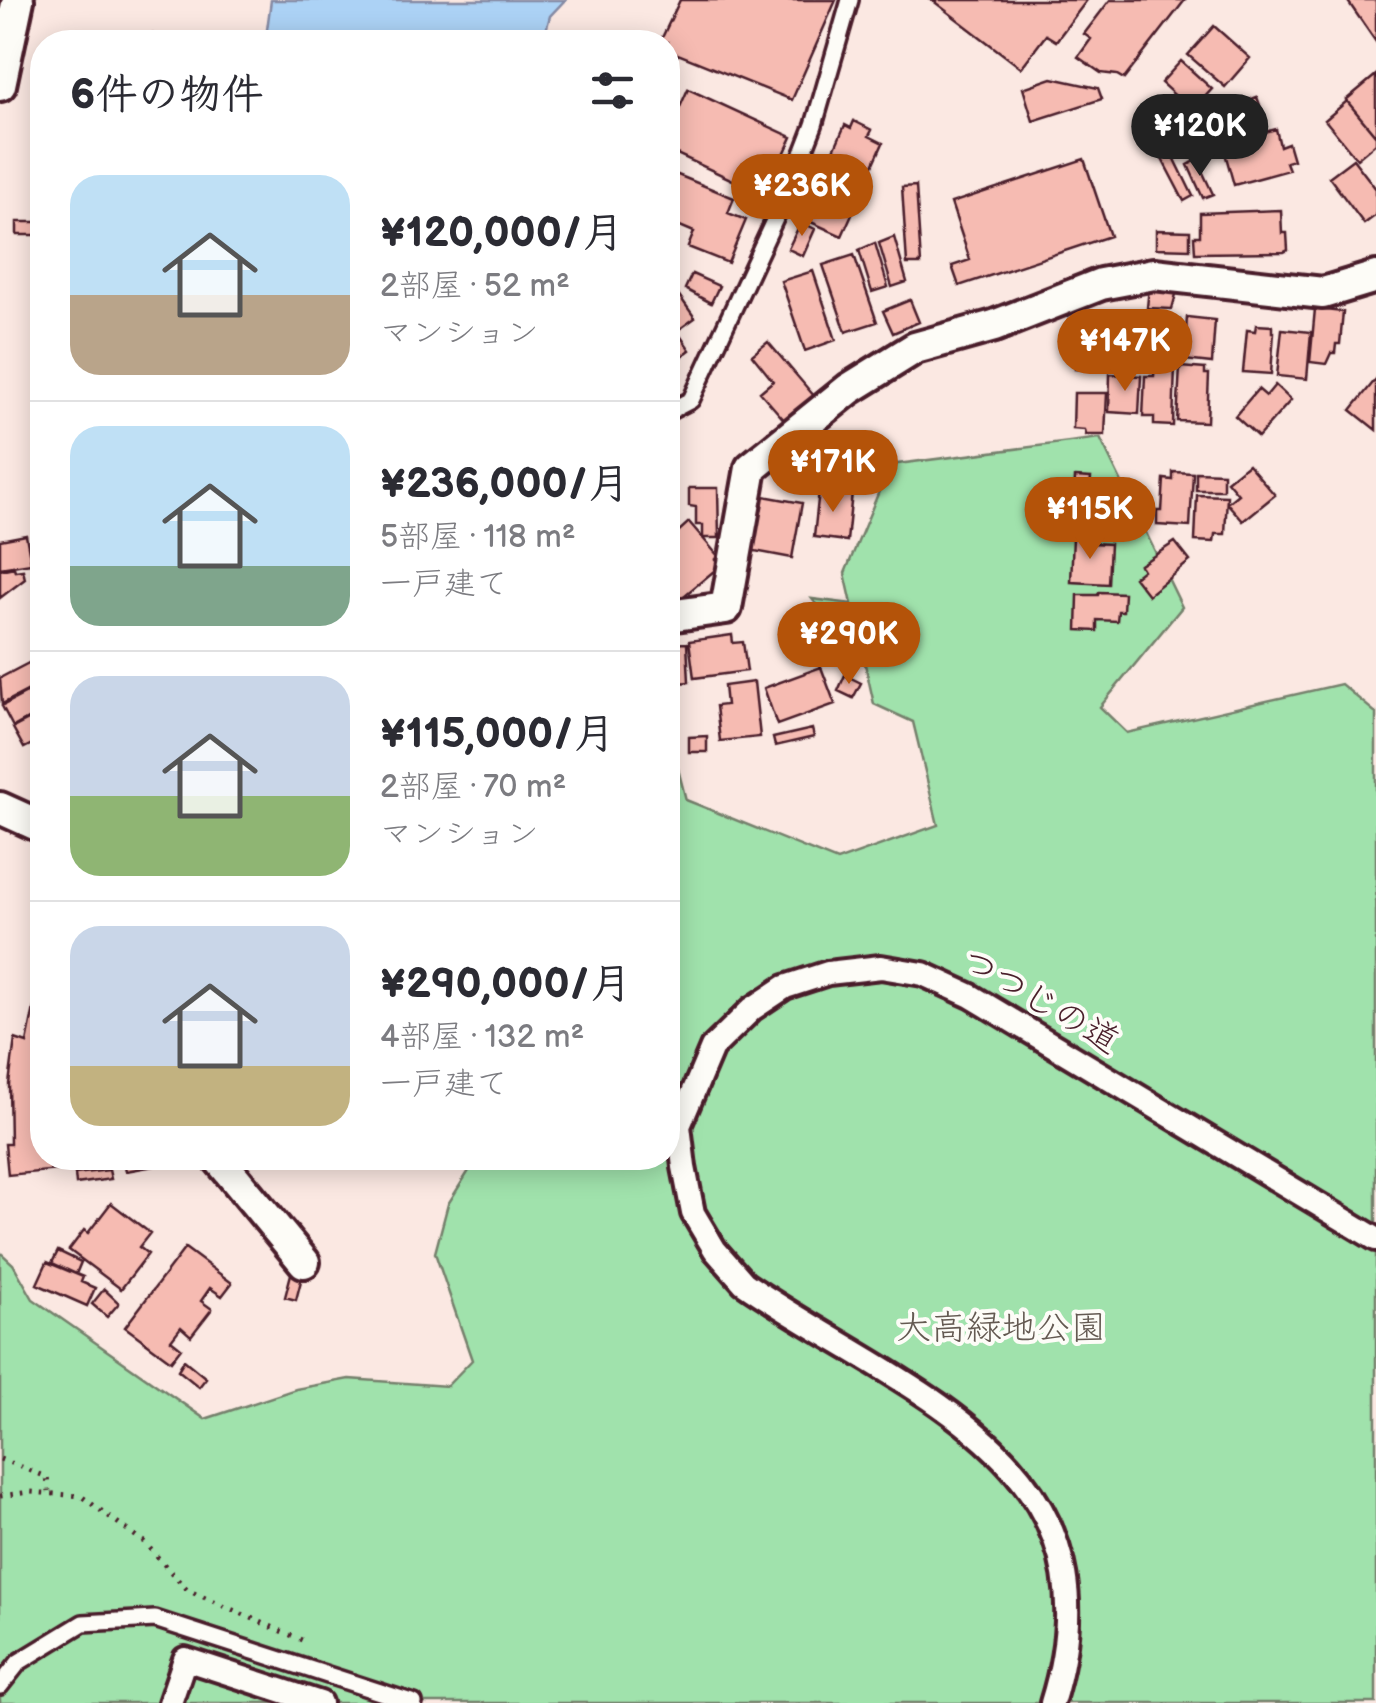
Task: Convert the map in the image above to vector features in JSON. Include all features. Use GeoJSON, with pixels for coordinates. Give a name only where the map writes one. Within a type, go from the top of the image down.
{"type":"FeatureCollection","features":[{"type":"Feature","properties":{"kind":"street"},"geometry":{"type":"LineString","coordinates":[[0,85],[18,0]]}},
{"type":"Feature","properties":{"kind":"street"},"geometry":{"type":"LineString","coordinates":[[680,614],[726,608],[751,468],[850,389],[915,348],[994,326],[1101,284],[1154,274],[1323,293],[1376,277]]}},
{"type":"Feature","properties":{"kind":"street"},"geometry":{"type":"LineString","coordinates":[[0,808],[30,822]]}},
{"type":"Feature","properties":{"kind":"street","name":"つつじの道"},"geometry":{"type":"LineString","coordinates":[[680,1124],[712,1048],[752,1009],[786,987],[828,973],[880,967],[924,974],[971,996],[1376,1239]]}},
{"type":"Feature","properties":{"kind":"street","name":"つつじの道"},"geometry":{"type":"LineString","coordinates":[[680,1132],[693,1213],[715,1250],[744,1283],[968,1424],[1025,1480],[1054,1536],[1067,1597],[1062,1668],[1052,1703]]}},
{"type":"Feature","properties":{"kind":"street"},"geometry":{"type":"LineString","coordinates":[[228,1170],[304,1262]]}},
{"type":"Feature","properties":{"kind":"street"},"geometry":{"type":"LineString","coordinates":[[170,1703],[186,1659],[320,1703]]}},
{"type":"Feature","properties":{"kind":"lane"},"geometry":{"type":"LineString","coordinates":[[680,406],[691,400],[792,182],[814,125],[850,0]]}},
{"type":"Feature","properties":{"kind":"lane"},"geometry":{"type":"LineString","coordinates":[[0,1686],[18,1662],[83,1623],[155,1619],[414,1703]]}},
{"type":"Feature","properties":{"kind":"path"},"geometry":{"type":"LineString","coordinates":[[0,1459],[47,1477],[49,1494]]}},
{"type":"Feature","properties":{"kind":"path"},"geometry":{"type":"LineString","coordinates":[[0,1496],[30,1492],[82,1496],[144,1542],[187,1590],[308,1643]]}},
{"type":"Feature","properties":{"kind":"green space","name":"大高緑地公園"},"geometry":{"type":"Polygon","coordinates":[[[1100,438],[1182,607],[1100,707],[1127,733],[1341,684],[1376,713],[1376,1703],[0,1703],[0,1252],[13,1264],[33,1299],[205,1419],[296,1389],[349,1379],[447,1386],[472,1360],[435,1253],[448,1204],[469,1170],[680,1170],[680,777],[686,800],[837,861],[938,825],[913,722],[874,704],[865,664],[812,599],[852,604],[845,573],[890,465],[1100,438]]]}},
{"type":"Feature","properties":{"kind":"water"},"geometry":{"type":"Polygon","coordinates":[[[271,0],[565,0],[550,16],[546,30],[267,30],[271,0]]]}},
{"type":"Feature","properties":{"kind":"building"},"geometry":{"type":"Polygon","coordinates":[[[680,0],[836,0],[792,100],[680,55],[680,30],[666,30],[680,0]]]}},
{"type":"Feature","properties":{"kind":"building"},"geometry":{"type":"Polygon","coordinates":[[[932,0],[1087,0],[1056,41],[1046,35],[1021,68],[932,0]]]}},
{"type":"Feature","properties":{"kind":"building"},"geometry":{"type":"Polygon","coordinates":[[[1110,0],[1185,0],[1124,79],[1101,73],[1078,57],[1091,39],[1084,34],[1110,0]]]}},
{"type":"Feature","properties":{"kind":"building"},"geometry":{"type":"Polygon","coordinates":[[[1347,0],[1376,0],[1376,42],[1347,0]]]}},
{"type":"Feature","properties":{"kind":"building"},"geometry":{"type":"Polygon","coordinates":[[[1214,26],[1250,58],[1225,87],[1188,55],[1214,26]]]}},
{"type":"Feature","properties":{"kind":"building"},"geometry":{"type":"Polygon","coordinates":[[[1181,61],[1212,89],[1192,111],[1161,83],[1181,61]]]}},
{"type":"Feature","properties":{"kind":"building"},"geometry":{"type":"Polygon","coordinates":[[[1376,75],[1376,136],[1346,100],[1376,75]]]}},
{"type":"Feature","properties":{"kind":"building"},"geometry":{"type":"Polygon","coordinates":[[[1052,78],[1098,88],[1102,99],[1033,121],[1023,88],[1052,78]]]}},
{"type":"Feature","properties":{"kind":"building"},"geometry":{"type":"Polygon","coordinates":[[[688,89],[792,137],[765,195],[680,156],[680,107],[688,89]]]}},
{"type":"Feature","properties":{"kind":"building"},"geometry":{"type":"Polygon","coordinates":[[[1257,97],[1262,111],[1232,123],[1226,109],[1257,97]]]}},
{"type":"Feature","properties":{"kind":"building"},"geometry":{"type":"Polygon","coordinates":[[[1347,101],[1376,136],[1376,143],[1357,159],[1325,120],[1347,101]]]}},
{"type":"Feature","properties":{"kind":"building"},"geometry":{"type":"Polygon","coordinates":[[[854,121],[872,130],[869,136],[883,143],[856,203],[818,186],[845,125],[851,128],[854,121]]]}},
{"type":"Feature","properties":{"kind":"building"},"geometry":{"type":"Polygon","coordinates":[[[1276,129],[1280,146],[1288,143],[1293,160],[1286,162],[1289,170],[1234,185],[1225,153],[1256,145],[1253,135],[1276,129]]]}},
{"type":"Feature","properties":{"kind":"building"},"geometry":{"type":"Polygon","coordinates":[[[1172,153],[1193,196],[1184,201],[1162,159],[1172,153]]]}},
{"type":"Feature","properties":{"kind":"building"},"geometry":{"type":"Polygon","coordinates":[[[1084,159],[1110,236],[959,286],[952,266],[970,260],[951,203],[1084,159]]]}},
{"type":"Feature","properties":{"kind":"building"},"geometry":{"type":"Polygon","coordinates":[[[1353,159],[1376,189],[1376,215],[1364,224],[1329,177],[1353,159]]]}},
{"type":"Feature","properties":{"kind":"building"},"geometry":{"type":"Polygon","coordinates":[[[1197,160],[1213,194],[1203,198],[1188,165],[1197,160]]]}},
{"type":"Feature","properties":{"kind":"building"},"geometry":{"type":"Polygon","coordinates":[[[680,176],[734,198],[728,213],[746,220],[728,263],[688,247],[694,232],[680,226],[680,176]]]}},
{"type":"Feature","properties":{"kind":"building"},"geometry":{"type":"Polygon","coordinates":[[[916,186],[921,264],[907,264],[902,187],[916,186]]]}},
{"type":"Feature","properties":{"kind":"building"},"geometry":{"type":"Polygon","coordinates":[[[816,187],[856,205],[842,236],[802,218],[816,187]]]}},
{"type":"Feature","properties":{"kind":"building"},"geometry":{"type":"Polygon","coordinates":[[[1281,210],[1282,233],[1287,233],[1288,250],[1284,252],[1195,253],[1194,236],[1200,236],[1200,213],[1281,210]]]}},
{"type":"Feature","properties":{"kind":"building"},"geometry":{"type":"Polygon","coordinates":[[[17,222],[30,222],[30,235],[17,235],[17,222]]]}},
{"type":"Feature","properties":{"kind":"building"},"geometry":{"type":"Polygon","coordinates":[[[801,222],[815,229],[803,256],[788,249],[801,222]]]}},
{"type":"Feature","properties":{"kind":"building"},"geometry":{"type":"Polygon","coordinates":[[[1156,230],[1190,231],[1190,249],[1156,248],[1156,230]]]}},
{"type":"Feature","properties":{"kind":"building"},"geometry":{"type":"Polygon","coordinates":[[[894,237],[907,282],[892,287],[879,243],[894,237]]]}},
{"type":"Feature","properties":{"kind":"building"},"geometry":{"type":"Polygon","coordinates":[[[875,243],[888,287],[872,292],[859,250],[875,243]]]}},
{"type":"Feature","properties":{"kind":"building"},"geometry":{"type":"Polygon","coordinates":[[[854,255],[877,322],[846,332],[823,265],[854,255]]]}},
{"type":"Feature","properties":{"kind":"building"},"geometry":{"type":"Polygon","coordinates":[[[813,271],[836,340],[805,351],[781,281],[813,271]]]}},
{"type":"Feature","properties":{"kind":"building"},"geometry":{"type":"Polygon","coordinates":[[[692,274],[719,286],[711,303],[685,289],[692,274]]]}},
{"type":"Feature","properties":{"kind":"building"},"geometry":{"type":"Polygon","coordinates":[[[1149,286],[1178,287],[1172,309],[1147,308],[1149,286]]]}},
{"type":"Feature","properties":{"kind":"building"},"geometry":{"type":"Polygon","coordinates":[[[680,297],[695,318],[680,329],[680,297]]]}},
{"type":"Feature","properties":{"kind":"building"},"geometry":{"type":"Polygon","coordinates":[[[910,300],[919,322],[893,333],[883,311],[910,300]]]}},
{"type":"Feature","properties":{"kind":"building"},"geometry":{"type":"Polygon","coordinates":[[[1315,309],[1343,312],[1340,344],[1336,344],[1335,353],[1331,353],[1326,364],[1310,362],[1315,309]]]}},
{"type":"Feature","properties":{"kind":"building"},"geometry":{"type":"Polygon","coordinates":[[[1147,312],[1165,313],[1164,319],[1180,320],[1178,356],[1172,356],[1172,361],[1145,360],[1147,312]]]}},
{"type":"Feature","properties":{"kind":"building"},"geometry":{"type":"Polygon","coordinates":[[[1187,317],[1215,320],[1212,363],[1184,360],[1187,317]]]}},
{"type":"Feature","properties":{"kind":"building"},"geometry":{"type":"Polygon","coordinates":[[[1123,319],[1143,319],[1142,363],[1110,361],[1111,325],[1123,325],[1123,319]]]}},
{"type":"Feature","properties":{"kind":"building"},"geometry":{"type":"Polygon","coordinates":[[[1256,325],[1272,326],[1274,332],[1271,374],[1243,372],[1247,330],[1255,331],[1256,325]]]}},
{"type":"Feature","properties":{"kind":"building"},"geometry":{"type":"Polygon","coordinates":[[[1077,326],[1109,327],[1106,370],[1075,369],[1077,326]]]}},
{"type":"Feature","properties":{"kind":"building"},"geometry":{"type":"Polygon","coordinates":[[[1282,329],[1311,332],[1307,379],[1277,376],[1282,329]]]}},
{"type":"Feature","properties":{"kind":"building"},"geometry":{"type":"Polygon","coordinates":[[[680,335],[690,350],[680,358],[680,335]]]}},
{"type":"Feature","properties":{"kind":"building"},"geometry":{"type":"Polygon","coordinates":[[[768,342],[815,397],[786,422],[760,392],[773,381],[752,355],[768,342]]]}},
{"type":"Feature","properties":{"kind":"building"},"geometry":{"type":"Polygon","coordinates":[[[1155,364],[1175,365],[1173,426],[1154,425],[1154,417],[1143,417],[1145,376],[1154,376],[1155,364]]]}},
{"type":"Feature","properties":{"kind":"building"},"geometry":{"type":"Polygon","coordinates":[[[1180,367],[1205,369],[1205,374],[1209,374],[1207,422],[1177,421],[1180,367]]]}},
{"type":"Feature","properties":{"kind":"building"},"geometry":{"type":"Polygon","coordinates":[[[1110,374],[1141,376],[1139,414],[1109,412],[1110,374]]]}},
{"type":"Feature","properties":{"kind":"building"},"geometry":{"type":"Polygon","coordinates":[[[1376,379],[1376,430],[1351,410],[1376,379]]]}},
{"type":"Feature","properties":{"kind":"building"},"geometry":{"type":"Polygon","coordinates":[[[1275,385],[1291,400],[1258,437],[1235,416],[1258,389],[1266,396],[1275,385]]]}},
{"type":"Feature","properties":{"kind":"building"},"geometry":{"type":"Polygon","coordinates":[[[1074,393],[1107,393],[1105,435],[1086,435],[1085,430],[1073,429],[1074,393]]]}},
{"type":"Feature","properties":{"kind":"building"},"geometry":{"type":"Polygon","coordinates":[[[1248,464],[1275,495],[1243,521],[1227,503],[1238,494],[1227,481],[1248,464]]]}},
{"type":"Feature","properties":{"kind":"building"},"geometry":{"type":"Polygon","coordinates":[[[1173,472],[1193,473],[1190,527],[1157,525],[1164,479],[1173,480],[1173,472]]]}},
{"type":"Feature","properties":{"kind":"building"},"geometry":{"type":"Polygon","coordinates":[[[1196,472],[1223,473],[1223,490],[1196,490],[1196,472]]]}},
{"type":"Feature","properties":{"kind":"building"},"geometry":{"type":"Polygon","coordinates":[[[1075,477],[1091,478],[1090,486],[1113,488],[1111,518],[1073,516],[1075,477]]]}},
{"type":"Feature","properties":{"kind":"building"},"geometry":{"type":"Polygon","coordinates":[[[689,488],[718,488],[719,538],[703,538],[703,525],[696,525],[696,507],[689,506],[689,488]]]}},
{"type":"Feature","properties":{"kind":"building"},"geometry":{"type":"Polygon","coordinates":[[[819,490],[852,493],[847,541],[814,537],[819,490]]]}},
{"type":"Feature","properties":{"kind":"building"},"geometry":{"type":"Polygon","coordinates":[[[758,495],[802,503],[792,558],[744,549],[758,495]]]}},
{"type":"Feature","properties":{"kind":"building"},"geometry":{"type":"Polygon","coordinates":[[[1197,495],[1227,496],[1225,534],[1215,534],[1214,542],[1195,541],[1197,495]]]}},
{"type":"Feature","properties":{"kind":"building"},"geometry":{"type":"Polygon","coordinates":[[[689,522],[719,557],[715,560],[720,566],[680,599],[680,530],[689,522]]]}},
{"type":"Feature","properties":{"kind":"building"},"geometry":{"type":"Polygon","coordinates":[[[26,535],[30,563],[0,568],[0,540],[26,535]]]}},
{"type":"Feature","properties":{"kind":"building"},"geometry":{"type":"Polygon","coordinates":[[[1073,537],[1110,544],[1108,584],[1071,582],[1073,537]]]}},
{"type":"Feature","properties":{"kind":"building"},"geometry":{"type":"Polygon","coordinates":[[[1175,542],[1190,561],[1148,595],[1134,577],[1143,570],[1140,565],[1175,542]]]}},
{"type":"Feature","properties":{"kind":"building"},"geometry":{"type":"Polygon","coordinates":[[[14,567],[15,571],[23,570],[25,579],[0,598],[0,570],[14,567]]]}},
{"type":"Feature","properties":{"kind":"building"},"geometry":{"type":"Polygon","coordinates":[[[1124,593],[1123,611],[1118,611],[1117,621],[1097,620],[1097,631],[1077,630],[1078,595],[1124,593]]]}},
{"type":"Feature","properties":{"kind":"building"},"geometry":{"type":"Polygon","coordinates":[[[732,635],[733,643],[743,642],[747,671],[694,678],[689,641],[732,635]]]}},
{"type":"Feature","properties":{"kind":"building"},"geometry":{"type":"Polygon","coordinates":[[[680,643],[687,643],[689,682],[680,683],[680,643]]]}},
{"type":"Feature","properties":{"kind":"building"},"geometry":{"type":"Polygon","coordinates":[[[30,662],[30,689],[2,704],[0,678],[30,662]]]}},
{"type":"Feature","properties":{"kind":"building"},"geometry":{"type":"Polygon","coordinates":[[[821,667],[835,704],[777,725],[764,688],[821,667]]]}},
{"type":"Feature","properties":{"kind":"building"},"geometry":{"type":"Polygon","coordinates":[[[845,675],[861,683],[853,698],[838,691],[845,675]]]}},
{"type":"Feature","properties":{"kind":"building"},"geometry":{"type":"Polygon","coordinates":[[[754,682],[760,737],[720,741],[716,706],[726,705],[724,686],[754,682]]]}},
{"type":"Feature","properties":{"kind":"building"},"geometry":{"type":"Polygon","coordinates":[[[30,691],[30,718],[13,727],[2,706],[30,691]]]}},
{"type":"Feature","properties":{"kind":"building"},"geometry":{"type":"Polygon","coordinates":[[[30,719],[30,745],[24,748],[13,728],[30,719]]]}},
{"type":"Feature","properties":{"kind":"building"},"geometry":{"type":"Polygon","coordinates":[[[812,729],[814,737],[775,746],[773,738],[812,729]]]}},
{"type":"Feature","properties":{"kind":"building"},"geometry":{"type":"Polygon","coordinates":[[[707,736],[707,752],[689,752],[689,737],[707,736]]]}},
{"type":"Feature","properties":{"kind":"building"},"geometry":{"type":"Polygon","coordinates":[[[30,1028],[30,1170],[59,1170],[8,1175],[5,1144],[10,1144],[9,1084],[15,1039],[27,1043],[30,1028]]]}},
{"type":"Feature","properties":{"kind":"building"},"geometry":{"type":"Polygon","coordinates":[[[109,1170],[111,1179],[76,1184],[75,1174],[109,1170]]]}},
{"type":"Feature","properties":{"kind":"building"},"geometry":{"type":"Polygon","coordinates":[[[111,1203],[150,1233],[139,1247],[148,1254],[121,1289],[69,1250],[111,1203]]]}},
{"type":"Feature","properties":{"kind":"building"},"geometry":{"type":"Polygon","coordinates":[[[185,1248],[232,1283],[222,1296],[210,1288],[201,1301],[212,1309],[191,1336],[181,1327],[171,1340],[181,1348],[171,1361],[125,1327],[185,1248]]]}},
{"type":"Feature","properties":{"kind":"building"},"geometry":{"type":"Polygon","coordinates":[[[58,1251],[81,1262],[76,1274],[52,1263],[58,1251]]]}},
{"type":"Feature","properties":{"kind":"building"},"geometry":{"type":"Polygon","coordinates":[[[47,1262],[83,1277],[81,1282],[95,1288],[87,1306],[37,1284],[47,1262]]]}},
{"type":"Feature","properties":{"kind":"building"},"geometry":{"type":"Polygon","coordinates":[[[291,1274],[302,1277],[296,1300],[285,1297],[291,1274]]]}},
{"type":"Feature","properties":{"kind":"building"},"geometry":{"type":"Polygon","coordinates":[[[104,1289],[119,1303],[107,1317],[92,1304],[104,1289]]]}},
{"type":"Feature","properties":{"kind":"building"},"geometry":{"type":"Polygon","coordinates":[[[184,1360],[206,1378],[199,1387],[178,1370],[184,1360]]]}}]}
